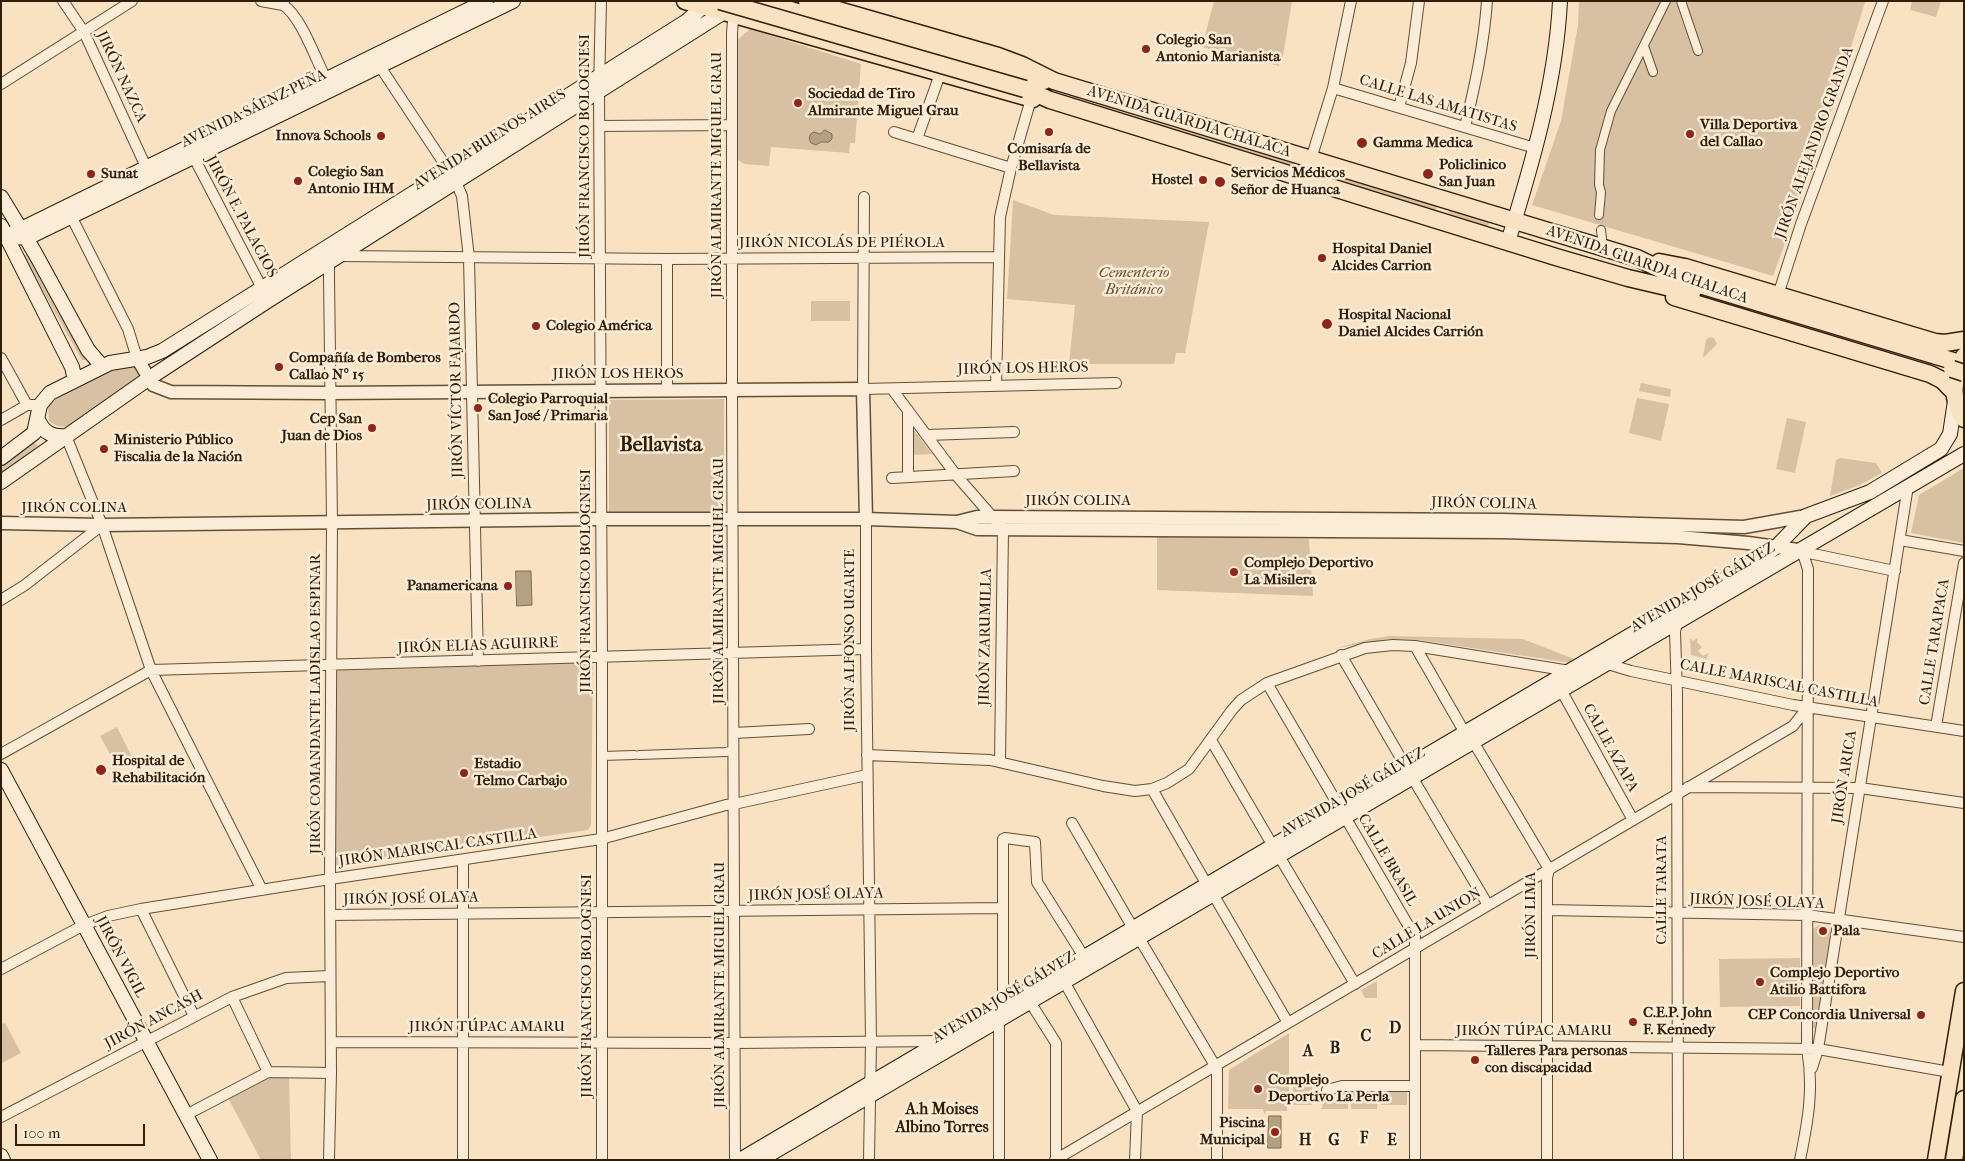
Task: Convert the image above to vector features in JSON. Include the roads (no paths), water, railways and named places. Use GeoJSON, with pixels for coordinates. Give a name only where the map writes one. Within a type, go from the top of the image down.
{"type":"FeatureCollection","features":[{"type":"Feature","properties":{"kind":"main road","name":"AVENIDA SÁENZ PEÑA"},"geometry":{"type":"LineString","coordinates":[[69,211],[146,168],[191,152],[326,79],[377,61],[486,1]]}},
{"type":"Feature","properties":{"kind":"main road","name":"AVENIDA SÁENZ PEÑA"},"geometry":{"type":"LineString","coordinates":[[24,233],[377,61],[513,1]]}},
{"type":"Feature","properties":{"kind":"main road","name":"AVENIDA GUARDIA CHALACA"},"geometry":{"type":"LineString","coordinates":[[685,1],[728,7],[1029,89]]}},
{"type":"Feature","properties":{"kind":"main road","name":"AVENIDA GUARDIA CHALACA"},"geometry":{"type":"LineString","coordinates":[[760,1],[1029,89],[1050,100],[1508,242],[1628,278],[1679,284],[1959,365]]}},
{"type":"Feature","properties":{"kind":"main road","name":"AVENIDA GUARDIA CHALACA"},"geometry":{"type":"LineString","coordinates":[[807,1],[998,56],[1022,65],[1054,81],[1637,258],[1679,284]]}},
{"type":"Feature","properties":{"kind":"main road"},"geometry":{"type":"LineString","coordinates":[[1508,242],[1547,99],[1555,54],[1560,1]]}},
{"type":"Feature","properties":{"kind":"main road","name":"AVENIDA BUENOS AIRES"},"geometry":{"type":"LineString","coordinates":[[599,83],[686,21],[706,4]]}},
{"type":"Feature","properties":{"kind":"main road","name":"AVENIDA BUENOS AIRES"},"geometry":{"type":"LineString","coordinates":[[34,405],[50,393],[102,366],[162,351],[265,294],[599,83],[728,7]]}},
{"type":"Feature","properties":{"kind":"main road","name":"AVENIDA GUARDIA CHALACA"},"geometry":{"type":"LineString","coordinates":[[728,7],[940,74],[1029,89],[1054,81]]}},
{"type":"Feature","properties":{"kind":"main road"},"geometry":{"type":"LineString","coordinates":[[1,197],[24,233],[83,341],[102,366]]}},
{"type":"Feature","properties":{"kind":"main road"},"geometry":{"type":"LineString","coordinates":[[24,233],[3,234],[72,367],[75,380]]}},
{"type":"Feature","properties":{"kind":"main road"},"geometry":{"type":"LineString","coordinates":[[1637,258],[1685,267],[1935,342],[1945,343],[1964,340]]}},
{"type":"Feature","properties":{"kind":"main road"},"geometry":{"type":"LineString","coordinates":[[1628,278],[1670,296],[1701,306],[1930,374],[1942,380],[1954,396],[1964,419]]}},
{"type":"Feature","properties":{"kind":"main road","name":"AVENIDA BUENOS AIRES"},"geometry":{"type":"LineString","coordinates":[[1,482],[265,294]]}},
{"type":"Feature","properties":{"kind":"main road"},"geometry":{"type":"LineString","coordinates":[[1954,396],[1959,365]]}},
{"type":"Feature","properties":{"kind":"main road","name":"JIRÓN COLINA"},"geometry":{"type":"LineString","coordinates":[[1811,515],[1870,492],[1934,455],[1947,442],[1950,434],[1954,396]]}},
{"type":"Feature","properties":{"kind":"main road"},"geometry":{"type":"LineString","coordinates":[[34,405],[42,428],[49,434],[66,436]]}},
{"type":"Feature","properties":{"kind":"main road"},"geometry":{"type":"LineString","coordinates":[[1,458],[34,433],[38,420]]}},
{"type":"Feature","properties":{"kind":"main road","name":"AVENIDA JOSÉ GÁLVEZ"},"geometry":{"type":"LineString","coordinates":[[740,1160],[870,1089],[1210,890],[1469,737],[1570,671],[1798,550],[1964,454]]}},
{"type":"Feature","properties":{"kind":"main road"},"geometry":{"type":"LineString","coordinates":[[1811,515],[1830,514],[1833,516],[1835,524],[1832,530]]}},
{"type":"Feature","properties":{"kind":"main road","name":"AVENIDA JOSÉ GÁLVEZ"},"geometry":{"type":"LineString","coordinates":[[1469,737],[1561,690],[1605,664],[1763,557],[1811,515]]}},
{"type":"Feature","properties":{"kind":"main road","name":"JIRÓN VIGIL"},"geometry":{"type":"LineString","coordinates":[[1,770],[210,1160]]}},
{"type":"Feature","properties":{"kind":"main road","name":"AVENIDA JOSÉ GÁLVEZ"},"geometry":{"type":"LineString","coordinates":[[760,1160],[943,1040],[1001,1012],[1030,1002],[1084,957],[1136,933]]}},
{"type":"Feature","properties":{"kind":"main road"},"geometry":{"type":"LineString","coordinates":[[1936,1160],[1964,991]]}},
{"type":"Feature","properties":{"kind":"main road"},"geometry":{"type":"LineString","coordinates":[[1954,1160],[1964,1098]]}},
{"type":"Feature","properties":{"kind":"main road"},"geometry":{"type":"LineString","coordinates":[[1,1156],[3,1160]]}},
{"type":"Feature","properties":{"kind":"street","name":"JIRÓN NAZCA"},"geometry":{"type":"LineString","coordinates":[[64,1],[84,32],[146,168]]}},
{"type":"Feature","properties":{"kind":"street"},"geometry":{"type":"LineString","coordinates":[[1,84],[132,1]]}},
{"type":"Feature","properties":{"kind":"street"},"geometry":{"type":"LineString","coordinates":[[260,1],[283,3],[290,10],[326,79]]}},
{"type":"Feature","properties":{"kind":"street","name":"JIRÓN FRANCISCO BOLOGNESI"},"geometry":{"type":"LineString","coordinates":[[601,1],[599,83],[602,1160]]}},
{"type":"Feature","properties":{"kind":"street"},"geometry":{"type":"LineString","coordinates":[[1311,159],[1333,88],[1351,1]]}},
{"type":"Feature","properties":{"kind":"street"},"geometry":{"type":"LineString","coordinates":[[1399,107],[1411,63],[1419,1]]}},
{"type":"Feature","properties":{"kind":"street"},"geometry":{"type":"LineString","coordinates":[[1465,127],[1478,77],[1486,26],[1487,1]]}},
{"type":"Feature","properties":{"kind":"street"},"geometry":{"type":"LineString","coordinates":[[1599,215],[1601,192],[1599,185],[1600,150],[1611,111],[1666,1]]}},
{"type":"Feature","properties":{"kind":"street"},"geometry":{"type":"LineString","coordinates":[[1681,1],[1698,51]]}},
{"type":"Feature","properties":{"kind":"street","name":"JIRÓN ALEJANDRO GRANDA"},"geometry":{"type":"LineString","coordinates":[[1778,295],[1801,224],[1883,1]]}},
{"type":"Feature","properties":{"kind":"street","name":"JIRÓN ALMIRANTE MIGUEL GRAU"},"geometry":{"type":"LineString","coordinates":[[728,7],[732,33],[735,1160]]}},
{"type":"Feature","properties":{"kind":"street"},"geometry":{"type":"LineString","coordinates":[[1644,46],[1653,72]]}},
{"type":"Feature","properties":{"kind":"street","name":"JIRÓN VÍCTOR FAJARDO"},"geometry":{"type":"LineString","coordinates":[[377,61],[452,176],[462,196],[469,258],[478,661]]}},
{"type":"Feature","properties":{"kind":"street"},"geometry":{"type":"LineString","coordinates":[[917,139],[940,74]]}},
{"type":"Feature","properties":{"kind":"street","name":"CALLE LAS AMATISTAS"},"geometry":{"type":"LineString","coordinates":[[1333,88],[1535,148]]}},
{"type":"Feature","properties":{"kind":"street"},"geometry":{"type":"LineString","coordinates":[[996,386],[1000,218],[1029,89]]}},
{"type":"Feature","properties":{"kind":"street"},"geometry":{"type":"LineString","coordinates":[[600,126],[732,125]]}},
{"type":"Feature","properties":{"kind":"street"},"geometry":{"type":"LineString","coordinates":[[894,132],[1011,168]]}},
{"type":"Feature","properties":{"kind":"street","name":"JIRÓN E. PALACIOS"},"geometry":{"type":"LineString","coordinates":[[191,152],[265,294]]}},
{"type":"Feature","properties":{"kind":"street","name":"JIRÓN ALFONSO UGARTE"},"geometry":{"type":"LineString","coordinates":[[864,197],[863,389],[871,1042],[869,1160]]}},
{"type":"Feature","properties":{"kind":"street"},"geometry":{"type":"LineString","coordinates":[[69,211],[128,329],[148,379]]}},
{"type":"Feature","properties":{"kind":"street"},"geometry":{"type":"LineString","coordinates":[[1601,230],[1603,248]]}},
{"type":"Feature","properties":{"kind":"street","name":"JIRÓN NICOLÁS DE PIÉROLA"},"geometry":{"type":"LineString","coordinates":[[330,253],[469,258],[998,257]]}},
{"type":"Feature","properties":{"kind":"street","name":"JIRÓN COMANDANTE LADISLAO ESPINAR"},"geometry":{"type":"LineString","coordinates":[[329,1160],[331,1072],[332,522],[329,393],[330,253]]}},
{"type":"Feature","properties":{"kind":"street"},"geometry":{"type":"LineString","coordinates":[[667,390],[668,259]]}},
{"type":"Feature","properties":{"kind":"street"},"geometry":{"type":"LineString","coordinates":[[1,358],[34,405],[1,420]]}},
{"type":"Feature","properties":{"kind":"street","name":"JIRÓN LOS HEROS"},"geometry":{"type":"LineString","coordinates":[[148,379],[153,385],[171,392],[329,393],[892,389],[1116,383]]}},
{"type":"Feature","properties":{"kind":"street"},"geometry":{"type":"LineString","coordinates":[[892,389],[956,475],[1003,529]]}},
{"type":"Feature","properties":{"kind":"street"},"geometry":{"type":"LineString","coordinates":[[908,410],[908,477]]}},
{"type":"Feature","properties":{"kind":"street"},"geometry":{"type":"LineString","coordinates":[[927,436],[1014,432]]}},
{"type":"Feature","properties":{"kind":"street"},"geometry":{"type":"LineString","coordinates":[[66,436],[102,525],[151,670],[262,890]]}},
{"type":"Feature","properties":{"kind":"street"},"geometry":{"type":"LineString","coordinates":[[892,478],[1014,471]]}},
{"type":"Feature","properties":{"kind":"street","name":"JIRÓN ARICA"},"geometry":{"type":"LineString","coordinates":[[1800,1160],[1808,1114],[1811,1072],[1818,1049],[1908,486]]}},
{"type":"Feature","properties":{"kind":"street","name":"JIRÓN COLINA"},"geometry":{"type":"LineString","coordinates":[[1,523],[102,525],[601,519],[866,519],[957,522],[976,517],[991,517],[1061,523],[1118,524],[1374,525],[1503,520],[1744,527],[1811,515]]}},
{"type":"Feature","properties":{"kind":"street","name":"JIRÓN COLINA"},"geometry":{"type":"LineString","coordinates":[[957,522],[977,530],[1061,523]]}},
{"type":"Feature","properties":{"kind":"street"},"geometry":{"type":"LineString","coordinates":[[1,600],[25,585],[102,525]]}},
{"type":"Feature","properties":{"kind":"street","name":"JIRÓN COLINA"},"geometry":{"type":"LineString","coordinates":[[1374,525],[1496,532],[1662,536],[1777,546],[1798,550]]}},
{"type":"Feature","properties":{"kind":"street","name":"JIRÓN ZARUMILLA"},"geometry":{"type":"LineString","coordinates":[[1000,762],[1003,529]]}},
{"type":"Feature","properties":{"kind":"street"},"geometry":{"type":"LineString","coordinates":[[1900,540],[1964,551]]}},
{"type":"Feature","properties":{"kind":"street"},"geometry":{"type":"LineString","coordinates":[[1798,550],[1895,571]]}},
{"type":"Feature","properties":{"kind":"street","name":"JIRÓN ARICA"},"geometry":{"type":"LineString","coordinates":[[1798,550],[1804,557],[1808,569],[1807,1049],[1811,1072]]}},
{"type":"Feature","properties":{"kind":"street","name":"CALLE TARAPACA"},"geometry":{"type":"LineString","coordinates":[[1936,726],[1964,563]]}},
{"type":"Feature","properties":{"kind":"street","name":"CALLE TARATA"},"geometry":{"type":"LineString","coordinates":[[1674,616],[1677,794],[1678,1160]]}},
{"type":"Feature","properties":{"kind":"street"},"geometry":{"type":"LineString","coordinates":[[867,755],[1000,762],[1103,786],[1135,791],[1167,783],[1189,769],[1241,700],[1267,683],[1341,655],[1366,648],[1393,645],[1415,646],[1570,671]]}},
{"type":"Feature","properties":{"kind":"street","name":"JIRÓN LIMA"},"geometry":{"type":"LineString","coordinates":[[1415,646],[1549,869],[1547,878],[1546,1160]]}},
{"type":"Feature","properties":{"kind":"street","name":"JIRÓN ELIAS AGUIRRE"},"geometry":{"type":"LineString","coordinates":[[151,670],[866,649]]}},
{"type":"Feature","properties":{"kind":"street"},"geometry":{"type":"LineString","coordinates":[[1341,655],[1488,905]]}},
{"type":"Feature","properties":{"kind":"street","name":"CALLE MARISCAL CASTILLA"},"geometry":{"type":"LineString","coordinates":[[1591,659],[1676,680],[1808,707],[1964,731]]}},
{"type":"Feature","properties":{"kind":"street"},"geometry":{"type":"LineString","coordinates":[[1,754],[151,670]]}},
{"type":"Feature","properties":{"kind":"street","name":"CALLE BRASIL"},"geometry":{"type":"LineString","coordinates":[[1267,683],[1415,937],[1415,1160]]}},
{"type":"Feature","properties":{"kind":"street","name":"CALLE AZAPA"},"geometry":{"type":"LineString","coordinates":[[1561,690],[1633,820]]}},
{"type":"Feature","properties":{"kind":"street","name":"CALLE LA UNION"},"geometry":{"type":"LineString","coordinates":[[1056,1159],[1793,726],[1808,707]]}},
{"type":"Feature","properties":{"kind":"street"},"geometry":{"type":"LineString","coordinates":[[734,733],[809,729]]}},
{"type":"Feature","properties":{"kind":"street"},"geometry":{"type":"LineString","coordinates":[[1211,740],[1355,984]]}},
{"type":"Feature","properties":{"kind":"street"},"geometry":{"type":"LineString","coordinates":[[602,756],[726,752],[734,750]]}},
{"type":"Feature","properties":{"kind":"street","name":"JIRÓN MARISCAL CASTILLA"},"geometry":{"type":"LineString","coordinates":[[1,968],[84,925],[108,916],[330,879],[601,839],[726,805],[867,775]]}},
{"type":"Feature","properties":{"kind":"street"},"geometry":{"type":"LineString","coordinates":[[1687,787],[1860,788],[1964,804]]}},
{"type":"Feature","properties":{"kind":"street"},"geometry":{"type":"LineString","coordinates":[[1152,788],[1288,1023]]}},
{"type":"Feature","properties":{"kind":"street"},"geometry":{"type":"LineString","coordinates":[[1072,823],[1215,1066],[1218,1074],[1217,1160]]}},
{"type":"Feature","properties":{"kind":"street"},"geometry":{"type":"LineString","coordinates":[[999,1160],[1003,839],[1035,842],[1036,882],[1084,957]]}},
{"type":"Feature","properties":{"kind":"street"},"geometry":{"type":"LineString","coordinates":[[463,860],[463,1160]]}},
{"type":"Feature","properties":{"kind":"street","name":"JIRÓN JOSÉ OLAYA"},"geometry":{"type":"LineString","coordinates":[[330,915],[1002,908]]}},
{"type":"Feature","properties":{"kind":"street"},"geometry":{"type":"LineString","coordinates":[[141,909],[194,1016]]}},
{"type":"Feature","properties":{"kind":"street","name":"JIRÓN JOSÉ OLAYA"},"geometry":{"type":"LineString","coordinates":[[1547,910],[1807,916],[1964,938]]}},
{"type":"Feature","properties":{"kind":"street","name":"JIRÓN ANCASH"},"geometry":{"type":"LineString","coordinates":[[1,1117],[232,997],[286,978],[330,976]]}},
{"type":"Feature","properties":{"kind":"street"},"geometry":{"type":"LineString","coordinates":[[1061,977],[1137,1111],[1135,1160]]}},
{"type":"Feature","properties":{"kind":"street"},"geometry":{"type":"LineString","coordinates":[[232,997],[268,1072]]}},
{"type":"Feature","properties":{"kind":"street"},"geometry":{"type":"LineString","coordinates":[[1030,1002],[1056,1044],[1056,1159]]}},
{"type":"Feature","properties":{"kind":"street","name":"JIRÓN TÚPAC AMARU"},"geometry":{"type":"LineString","coordinates":[[331,1042],[735,1043],[943,1040]]}},
{"type":"Feature","properties":{"kind":"street","name":"JIRÓN TÚPAC AMARU"},"geometry":{"type":"LineString","coordinates":[[1415,1045],[1818,1049],[1950,1072]]}},
{"type":"Feature","properties":{"kind":"street"},"geometry":{"type":"LineString","coordinates":[[186,1115],[268,1072],[331,1072]]}},
{"type":"Feature","properties":{"kind":"street"},"geometry":{"type":"LineString","coordinates":[[1327,1090],[1342,1086],[1415,1086]]}},
{"type":"Feature","properties":{"kind":"tunnel"},"geometry":{"type":"LineString","coordinates":[[1599,215],[1601,230]]}},
{"type":"Feature","properties":{"kind":"place","name":"Colegio San Antonio Marianista"},"geometry":{"type":"Point","coordinates":[1146,49]}},
{"type":"Feature","properties":{"kind":"place","name":"Sociedad de Tiro Almirante Miguel Grau"},"geometry":{"type":"Point","coordinates":[798,103]}},
{"type":"Feature","properties":{"kind":"place","name":"Comisaría de Bellavista"},"geometry":{"type":"Point","coordinates":[1049,132]}},
{"type":"Feature","properties":{"kind":"place","name":"Villa Deportiva del Callao"},"geometry":{"type":"Point","coordinates":[1690,134]}},
{"type":"Feature","properties":{"kind":"place","name":"Innova Schools"},"geometry":{"type":"Point","coordinates":[381,136]}},
{"type":"Feature","properties":{"kind":"place","name":"Gamma Medica"},"geometry":{"type":"Point","coordinates":[1362,143]}},
{"type":"Feature","properties":{"kind":"place","name":"Sunat"},"geometry":{"type":"Point","coordinates":[91,174]}},
{"type":"Feature","properties":{"kind":"place","name":"Policlinico San Juan"},"geometry":{"type":"Point","coordinates":[1428,174]}},
{"type":"Feature","properties":{"kind":"place","name":"Hostel"},"geometry":{"type":"Point","coordinates":[1203,180]}},
{"type":"Feature","properties":{"kind":"place","name":"Colegio San Antonio IHM"},"geometry":{"type":"Point","coordinates":[298,181]}},
{"type":"Feature","properties":{"kind":"place","name":"Servicios Médicos Señor de Huanca"},"geometry":{"type":"Point","coordinates":[1220,182]}},
{"type":"Feature","properties":{"kind":"place","name":"Hospital Daniel Alcides Carrion"},"geometry":{"type":"Point","coordinates":[1322,258]}},
{"type":"Feature","properties":{"kind":"place","name":"Hospital Nacional Daniel Alcides Carrión"},"geometry":{"type":"Point","coordinates":[1327,324]}},
{"type":"Feature","properties":{"kind":"place","name":"Colegio América"},"geometry":{"type":"Point","coordinates":[536,326]}},
{"type":"Feature","properties":{"kind":"place","name":"Compañía de Bomberos Callao Nº 15"},"geometry":{"type":"Point","coordinates":[279,367]}},
{"type":"Feature","properties":{"kind":"place","name":"Colegio Parroquial San José / Primaria"},"geometry":{"type":"Point","coordinates":[478,408]}},
{"type":"Feature","properties":{"kind":"place","name":"Cep San Juan de Dios"},"geometry":{"type":"Point","coordinates":[372,428]}},
{"type":"Feature","properties":{"kind":"place","name":"Ministerio Público Fiscalia de la Nación"},"geometry":{"type":"Point","coordinates":[104,449]}},
{"type":"Feature","properties":{"kind":"place","name":"Complejo Deportivo La Misilera"},"geometry":{"type":"Point","coordinates":[1234,572]}},
{"type":"Feature","properties":{"kind":"place","name":"Panamericana"},"geometry":{"type":"Point","coordinates":[508,586]}},
{"type":"Feature","properties":{"kind":"place","name":"Hospital de Rehabilitación"},"geometry":{"type":"Point","coordinates":[101,770]}},
{"type":"Feature","properties":{"kind":"place","name":"Estadio Telmo Carbajo"},"geometry":{"type":"Point","coordinates":[464,773]}},
{"type":"Feature","properties":{"kind":"place","name":"Pala"},"geometry":{"type":"Point","coordinates":[1823,931]}},
{"type":"Feature","properties":{"kind":"place","name":"Complejo Deportivo Atilio Battifora"},"geometry":{"type":"Point","coordinates":[1760,982]}},
{"type":"Feature","properties":{"kind":"place","name":"CEP Concordia Universal"},"geometry":{"type":"Point","coordinates":[1921,1015]}},
{"type":"Feature","properties":{"kind":"place","name":"C.E.P. John F. Kennedy"},"geometry":{"type":"Point","coordinates":[1633,1022]}},
{"type":"Feature","properties":{"kind":"place","name":"Talleres Para personas con discapacidad"},"geometry":{"type":"Point","coordinates":[1475,1060]}},
{"type":"Feature","properties":{"kind":"place","name":"Complejo Deportivo La Perla"},"geometry":{"type":"Point","coordinates":[1258,1089]}},
{"type":"Feature","properties":{"kind":"place","name":"Piscina Municipal"},"geometry":{"type":"Point","coordinates":[1275,1132]}},
{"type":"Feature","properties":{"kind":"district","name":"Bellavista"},"geometry":{"type":"Point","coordinates":[661,446]}},
{"type":"Feature","properties":{"kind":"district","name":"D"},"geometry":{"type":"Point","coordinates":[1395,1029]}},
{"type":"Feature","properties":{"kind":"district","name":"C"},"geometry":{"type":"Point","coordinates":[1366,1037]}},
{"type":"Feature","properties":{"kind":"district","name":"B"},"geometry":{"type":"Point","coordinates":[1335,1049]}},
{"type":"Feature","properties":{"kind":"district","name":"A"},"geometry":{"type":"Point","coordinates":[1308,1052]}},
{"type":"Feature","properties":{"kind":"district","name":"A.h Moises Albino Torres"},"geometry":{"type":"Point","coordinates":[942,1119]}},
{"type":"Feature","properties":{"kind":"district","name":"F"},"geometry":{"type":"Point","coordinates":[1364,1139]}},
{"type":"Feature","properties":{"kind":"district","name":"H"},"geometry":{"type":"Point","coordinates":[1305,1141]}},
{"type":"Feature","properties":{"kind":"district","name":"G"},"geometry":{"type":"Point","coordinates":[1334,1141]}},
{"type":"Feature","properties":{"kind":"district","name":"E"},"geometry":{"type":"Point","coordinates":[1392,1141]}},
{"type":"Feature","properties":{"kind":"park label","name":"Cementerio Británico"},"geometry":{"type":"Point","coordinates":[1134,282]}}]}
